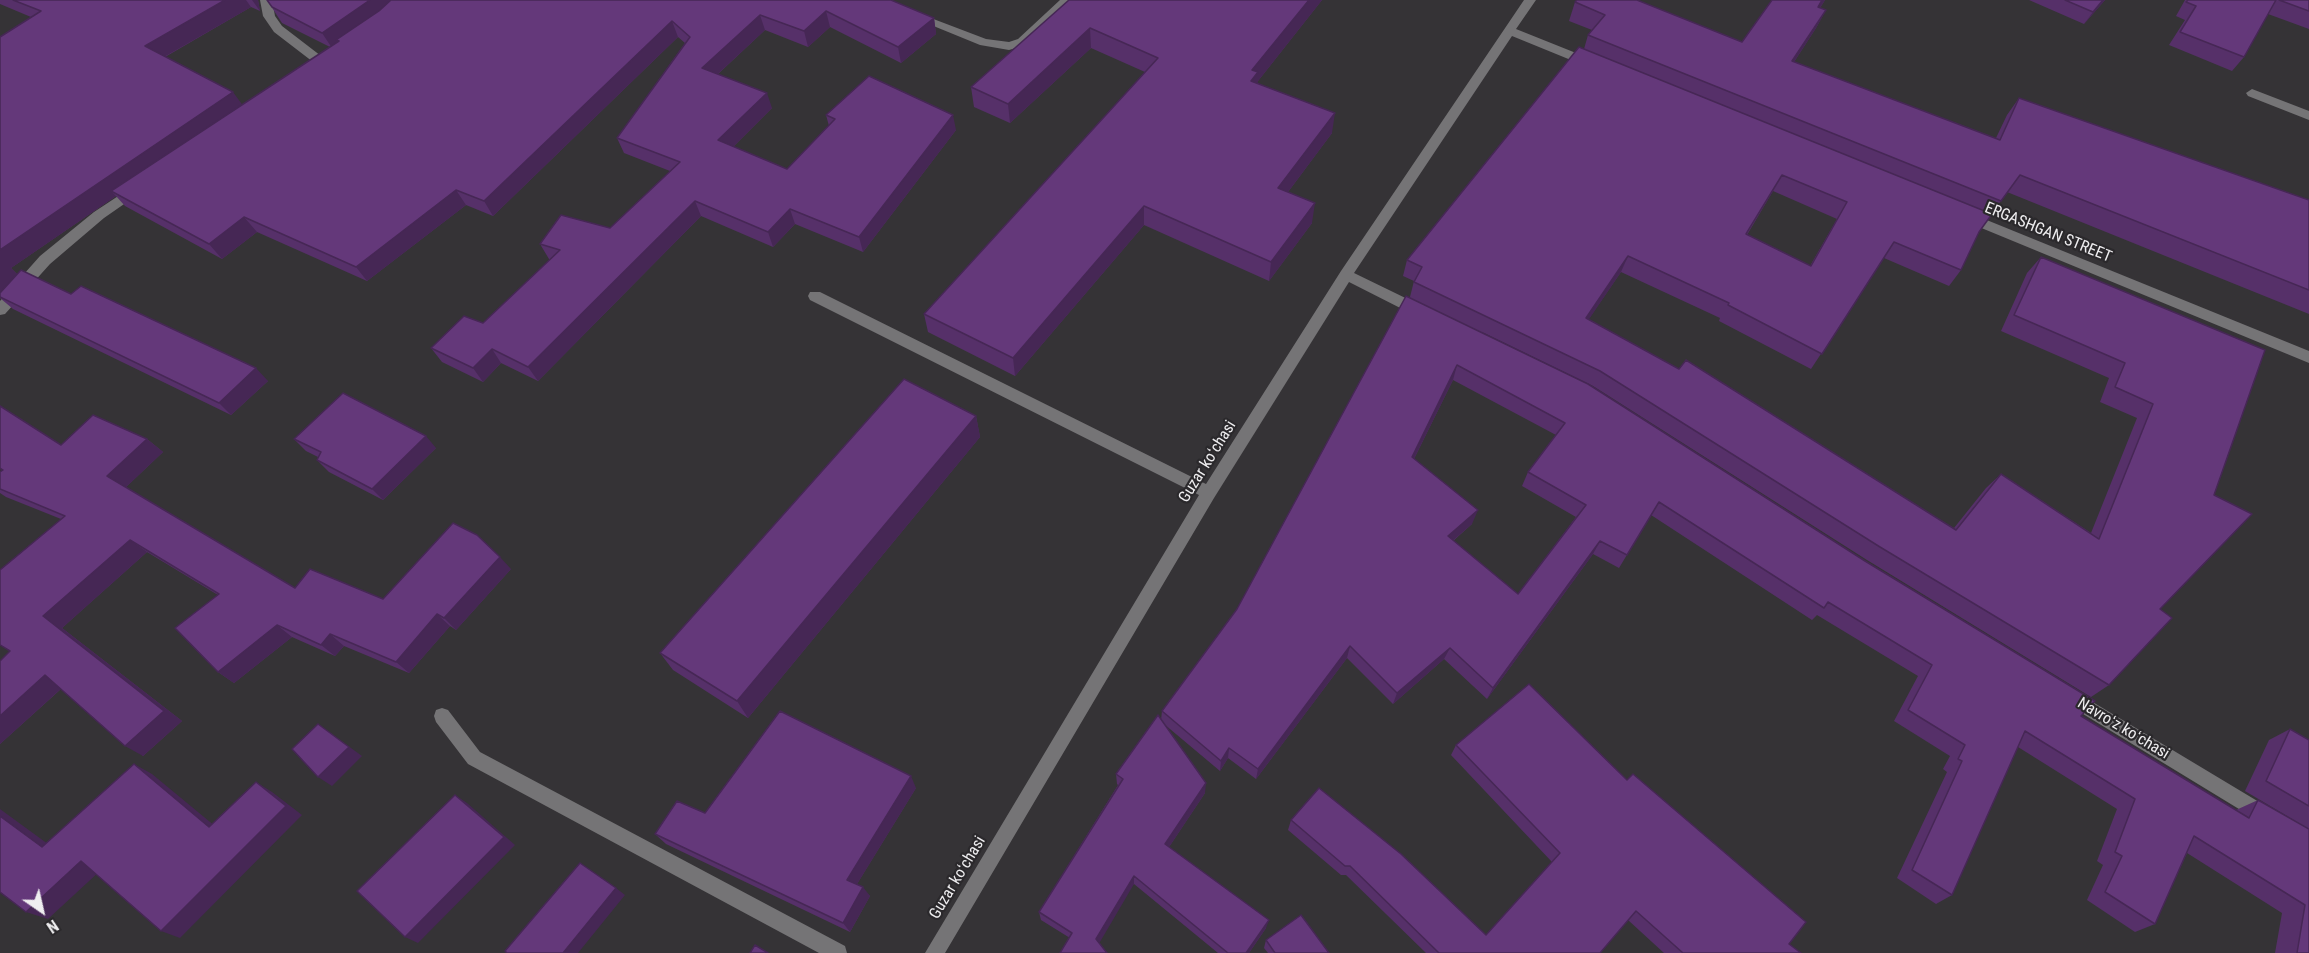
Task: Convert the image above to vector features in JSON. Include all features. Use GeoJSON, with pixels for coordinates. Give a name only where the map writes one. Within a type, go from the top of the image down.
{"type":"FeatureCollection","features":[{"type":"Feature","properties":{"kind":"street"},"geometry":{"type":"LineString","coordinates":[[266,0],[269,16],[278,29],[321,63]]}},
{"type":"Feature","properties":{"kind":"street"},"geometry":{"type":"LineString","coordinates":[[905,12],[984,42],[1009,46],[1022,42],[1066,0]]}},
{"type":"Feature","properties":{"kind":"street","name":"Guzar koʻchasi"},"geometry":{"type":"LineString","coordinates":[[934,953],[1209,493],[1346,275],[1530,0]]}},
{"type":"Feature","properties":{"kind":"street"},"geometry":{"type":"LineString","coordinates":[[1508,30],[1607,70]]}},
{"type":"Feature","properties":{"kind":"street"},"geometry":{"type":"LineString","coordinates":[[2252,93],[2309,116]]}},
{"type":"Feature","properties":{"kind":"street"},"geometry":{"type":"LineString","coordinates":[[0,309],[45,260],[99,215],[144,183]]}},
{"type":"Feature","properties":{"kind":"street","name":"ERGASHGAN STREET"},"geometry":{"type":"LineString","coordinates":[[1958,214],[2309,357]]}},
{"type":"Feature","properties":{"kind":"street"},"geometry":{"type":"LineString","coordinates":[[1346,275],[1440,321]]}},
{"type":"Feature","properties":{"kind":"street"},"geometry":{"type":"LineString","coordinates":[[815,296],[1209,493]]}},
{"type":"Feature","properties":{"kind":"street","name":"Navroʻz koʻchasi"},"geometry":{"type":"LineString","coordinates":[[2054,686],[2278,823]]}},
{"type":"Feature","properties":{"kind":"street"},"geometry":{"type":"LineString","coordinates":[[442,716],[474,758],[838,953]]}},
{"type":"Feature","properties":{"kind":"building"},"geometry":{"type":"Polygon","coordinates":[[[13,0],[225,0],[145,46],[233,92],[0,250],[0,37],[41,11],[13,0]]]}},
{"type":"Feature","properties":{"kind":"building"},"geometry":{"type":"Polygon","coordinates":[[[267,0],[370,0],[322,33],[272,7],[267,0]]]}},
{"type":"Feature","properties":{"kind":"building"},"geometry":{"type":"Polygon","coordinates":[[[391,0],[891,0],[934,18],[898,47],[826,11],[804,31],[760,15],[702,68],[767,93],[718,140],[787,169],[835,119],[826,115],[869,76],[953,115],[859,237],[790,209],[768,232],[695,201],[528,367],[492,349],[473,368],[431,348],[464,316],[483,323],[560,250],[540,244],[561,215],[610,228],[680,162],[617,138],[690,37],[672,21],[484,201],[456,190],[356,267],[244,217],[209,244],[111,191],[339,41],[336,40],[379,11],[391,0]]]}},
{"type":"Feature","properties":{"kind":"building"},"geometry":{"type":"Polygon","coordinates":[[[1069,0],[1309,0],[1252,70],[1258,72],[1251,81],[1335,113],[1278,188],[1315,203],[1271,262],[1144,206],[1013,358],[924,314],[1158,58],[1090,28],[1008,104],[971,87],[1069,0]]]}},
{"type":"Feature","properties":{"kind":"building"},"geometry":{"type":"Polygon","coordinates":[[[1577,0],[1637,0],[1742,42],[1772,0],[1822,0],[1818,7],[1826,10],[1792,61],[2000,140],[2019,98],[2309,200],[2309,290],[2020,175],[2001,201],[1588,35],[1605,15],[1575,2],[1577,0]]]}},
{"type":"Feature","properties":{"kind":"building"},"geometry":{"type":"Polygon","coordinates":[[[2065,0],[2103,0],[2093,12],[2065,0]]]}},
{"type":"Feature","properties":{"kind":"building"},"geometry":{"type":"Polygon","coordinates":[[[2188,0],[2276,0],[2244,57],[2180,32],[2196,6],[2186,2],[2188,0]]]}},
{"type":"Feature","properties":{"kind":"building"},"geometry":{"type":"Polygon","coordinates":[[[2279,0],[2309,0],[2309,11],[2279,0]]]}},
{"type":"Feature","properties":{"kind":"building"},"geometry":{"type":"Polygon","coordinates":[[[1579,47],[1992,214],[1979,232],[1961,270],[1894,242],[1822,354],[1728,305],[1729,303],[1628,256],[1586,318],[1679,369],[1686,360],[1956,530],[2001,474],[2099,539],[2153,404],[2115,387],[2125,363],[2014,315],[2041,257],[2265,350],[2214,495],[2252,514],[2160,609],[2172,618],[2109,685],[1880,547],[1600,371],[1414,282],[1422,267],[1407,260],[1579,47]],[[1782,175],[1746,234],[1811,266],[1847,202],[1782,175]]]}},
{"type":"Feature","properties":{"kind":"building"},"geometry":{"type":"Polygon","coordinates":[[[21,270],[71,294],[81,286],[256,368],[219,403],[0,297],[0,293],[21,270]]]}},
{"type":"Feature","properties":{"kind":"building"},"geometry":{"type":"Polygon","coordinates":[[[1406,296],[1588,384],[1865,561],[2095,701],[2081,716],[2249,818],[2258,800],[2309,829],[2309,953],[2297,953],[2305,905],[2194,836],[2155,924],[2105,892],[2122,856],[2115,852],[2135,799],[2025,731],[1952,895],[1912,870],[1962,761],[1958,759],[1965,745],[1908,710],[1932,665],[1828,602],[1824,608],[1659,502],[1627,555],[1600,541],[1493,688],[1450,648],[1397,693],[1350,646],[1258,769],[1229,748],[1221,761],[1162,711],[1237,609],[1406,296]],[[1457,365],[1412,457],[1478,510],[1448,536],[1518,594],[1586,505],[1528,472],[1565,423],[1457,365]]]}},
{"type":"Feature","properties":{"kind":"building"},"geometry":{"type":"Polygon","coordinates":[[[904,379],[976,416],[737,701],[660,653],[904,379]]]}},
{"type":"Feature","properties":{"kind":"building"},"geometry":{"type":"Polygon","coordinates":[[[343,393],[426,436],[372,489],[317,460],[321,452],[294,439],[343,393]]]}},
{"type":"Feature","properties":{"kind":"building"},"geometry":{"type":"Polygon","coordinates":[[[0,406],[61,445],[93,415],[147,439],[107,476],[295,588],[310,569],[383,599],[453,523],[477,535],[500,557],[444,618],[437,614],[396,662],[330,634],[321,645],[277,625],[218,672],[175,628],[219,594],[130,540],[43,616],[164,711],[125,746],[45,675],[0,716],[0,661],[10,651],[0,645],[0,570],[65,516],[0,489],[0,472],[3,470],[0,468],[0,406]]]}},
{"type":"Feature","properties":{"kind":"building"},"geometry":{"type":"Polygon","coordinates":[[[1529,684],[1627,780],[1633,774],[1806,922],[1789,944],[1801,953],[1683,953],[1636,911],[1600,953],[1439,953],[1350,866],[1345,866],[1291,820],[1319,788],[1401,854],[1486,935],[1560,853],[1456,745],[1529,684]]]}},
{"type":"Feature","properties":{"kind":"building"},"geometry":{"type":"Polygon","coordinates":[[[780,711],[911,776],[847,880],[863,887],[843,923],[655,834],[677,801],[705,813],[780,711]]]}},
{"type":"Feature","properties":{"kind":"building"},"geometry":{"type":"Polygon","coordinates":[[[1158,715],[1206,783],[1165,844],[1269,920],[1246,953],[1228,953],[1134,876],[1096,939],[1107,953],[1060,953],[1072,933],[1039,912],[1123,779],[1116,774],[1158,715]]]}},
{"type":"Feature","properties":{"kind":"building"},"geometry":{"type":"Polygon","coordinates":[[[318,724],[349,747],[318,777],[292,749],[318,724]]]}},
{"type":"Feature","properties":{"kind":"building"},"geometry":{"type":"Polygon","coordinates":[[[2290,729],[2309,740],[2309,806],[2266,781],[2290,729]]]}},
{"type":"Feature","properties":{"kind":"building"},"geometry":{"type":"Polygon","coordinates":[[[134,764],[209,827],[256,782],[286,806],[161,931],[81,861],[26,912],[0,892],[0,816],[42,847],[134,764]]]}},
{"type":"Feature","properties":{"kind":"building"},"geometry":{"type":"Polygon","coordinates":[[[455,795],[504,837],[405,937],[357,891],[455,795]]]}},
{"type":"Feature","properties":{"kind":"building"},"geometry":{"type":"Polygon","coordinates":[[[580,863],[616,888],[563,953],[507,953],[505,951],[580,863]]]}},
{"type":"Feature","properties":{"kind":"building"},"geometry":{"type":"Polygon","coordinates":[[[1301,915],[1329,953],[1275,953],[1266,940],[1301,915]]]}},
{"type":"Feature","properties":{"kind":"building"},"geometry":{"type":"Polygon","coordinates":[[[755,945],[768,953],[750,953],[755,945]]]}}]}
